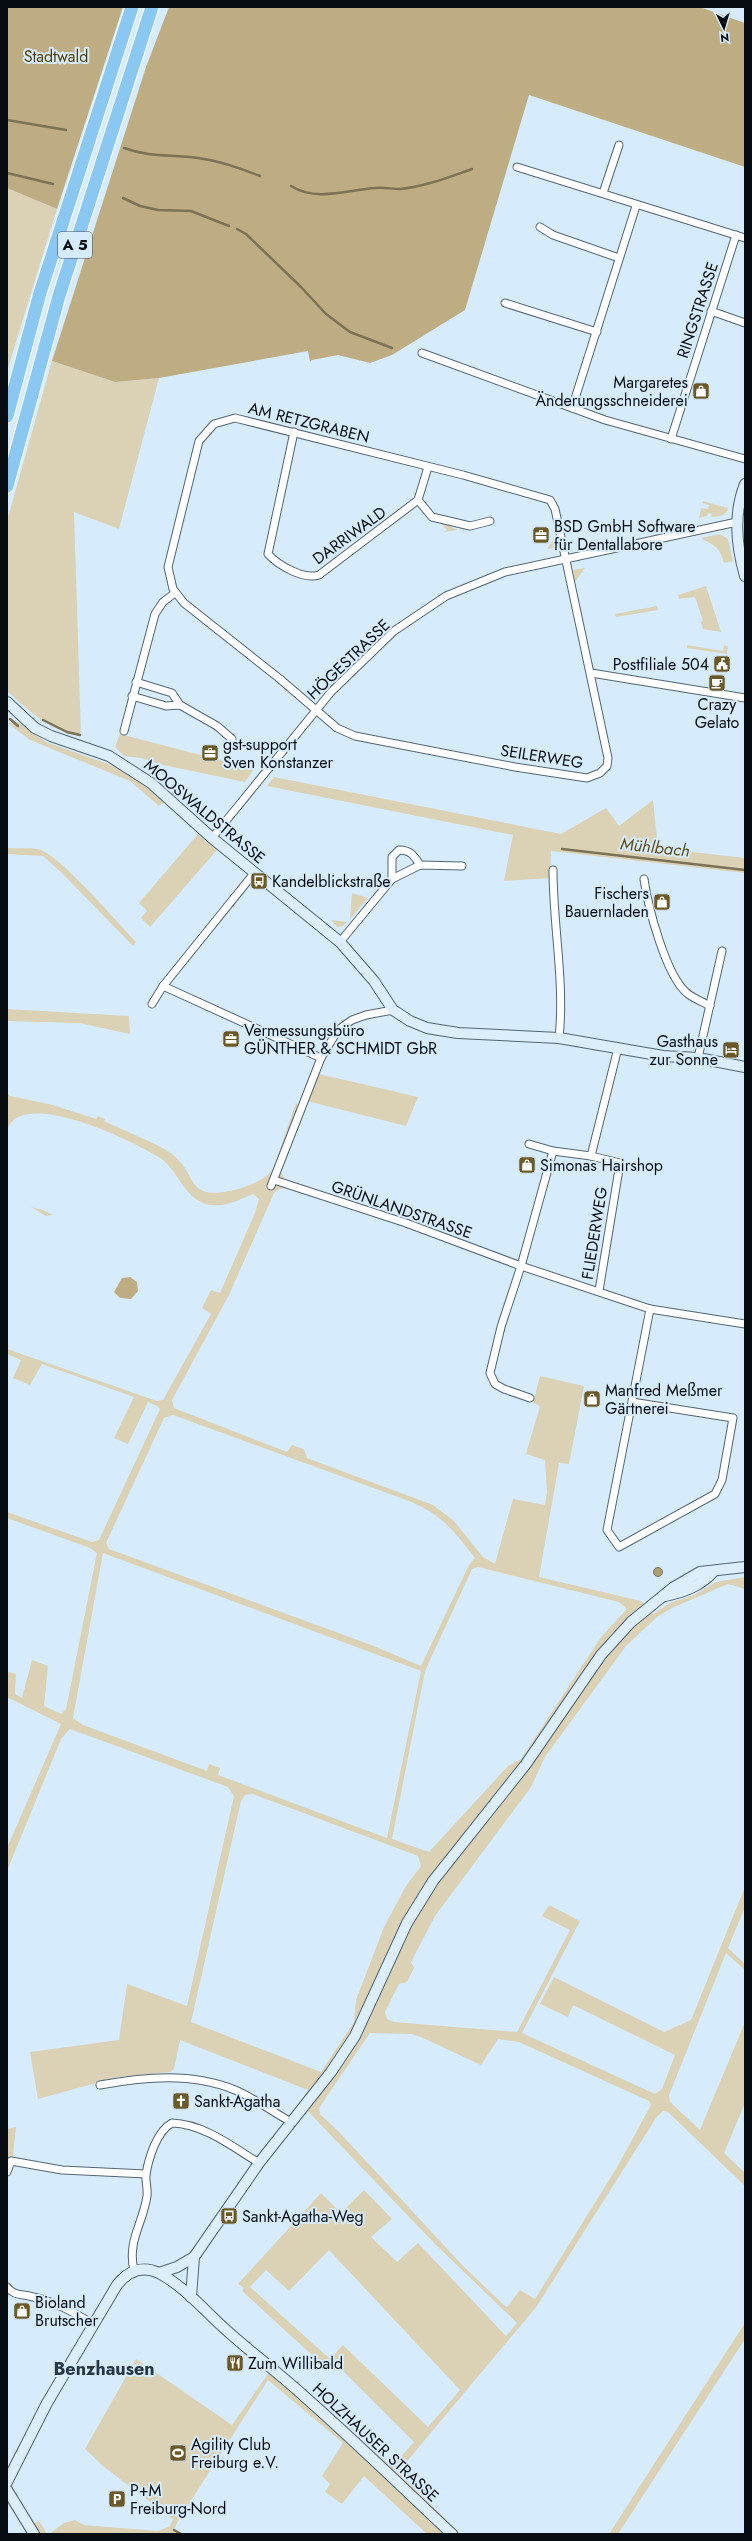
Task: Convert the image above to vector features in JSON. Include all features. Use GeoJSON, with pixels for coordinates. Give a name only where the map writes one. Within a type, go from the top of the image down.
{"type":"FeatureCollection","features":[{"type":"Feature","properties":{"kind":"highway","name":"A 5"},"geometry":{"type":"LineString","coordinates":[[7,416],[40,294],[132,7]]}},
{"type":"Feature","properties":{"kind":"highway","name":"A 5"},"geometry":{"type":"LineString","coordinates":[[7,486],[59,296],[152,7]]}},
{"type":"Feature","properties":{"kind":"street"},"geometry":{"type":"LineString","coordinates":[[604,193],[619,145]]}},
{"type":"Feature","properties":{"kind":"street"},"geometry":{"type":"LineString","coordinates":[[517,167],[604,193],[636,206],[745,238]]}},
{"type":"Feature","properties":{"kind":"street"},"geometry":{"type":"LineString","coordinates":[[572,408],[636,206]]}},
{"type":"Feature","properties":{"kind":"street"},"geometry":{"type":"LineString","coordinates":[[540,227],[554,235],[619,258]]}},
{"type":"Feature","properties":{"kind":"street","name":"RINGSTRASSE"},"geometry":{"type":"LineString","coordinates":[[671,439],[736,235]]}},
{"type":"Feature","properties":{"kind":"street"},"geometry":{"type":"LineString","coordinates":[[505,303],[597,332]]}},
{"type":"Feature","properties":{"kind":"street"},"geometry":{"type":"LineString","coordinates":[[711,311],[745,323]]}},
{"type":"Feature","properties":{"kind":"street"},"geometry":{"type":"LineString","coordinates":[[422,353],[572,408],[671,439],[745,459]]}},
{"type":"Feature","properties":{"kind":"street","name":"AM RETZGRABEN"},"geometry":{"type":"LineString","coordinates":[[315,710],[280,679],[184,603],[176,593],[168,567],[202,436],[214,424],[236,418],[428,467],[470,476],[550,500],[555,509],[566,558]]}},
{"type":"Feature","properties":{"kind":"street","name":"DARRIWALD"},"geometry":{"type":"LineString","coordinates":[[294,432],[268,554],[277,564],[312,577],[319,576],[418,500]]}},
{"type":"Feature","properties":{"kind":"street"},"geometry":{"type":"LineString","coordinates":[[428,467],[418,500],[432,517],[470,526],[490,521]]}},
{"type":"Feature","properties":{"kind":"street"},"geometry":{"type":"LineString","coordinates":[[745,484],[741,494],[737,522],[738,547],[745,576]]}},
{"type":"Feature","properties":{"kind":"street","name":"HÖGESTRASSE"},"geometry":{"type":"LineString","coordinates":[[212,838],[315,710],[390,635],[446,596],[504,572],[737,522]]}},
{"type":"Feature","properties":{"kind":"street","name":"SEILERWEG"},"geometry":{"type":"LineString","coordinates":[[315,710],[337,728],[355,736],[516,767],[591,778],[600,773],[607,766],[608,758],[566,558]]}},
{"type":"Feature","properties":{"kind":"street"},"geometry":{"type":"LineString","coordinates":[[124,731],[132,696],[155,614],[163,602],[176,593]]}},
{"type":"Feature","properties":{"kind":"street"},"geometry":{"type":"LineString","coordinates":[[591,673],[745,698]]}},
{"type":"Feature","properties":{"kind":"street"},"geometry":{"type":"LineString","coordinates":[[136,682],[172,693],[180,705],[217,726],[232,739]]}},
{"type":"Feature","properties":{"kind":"street"},"geometry":{"type":"LineString","coordinates":[[132,696],[166,706],[180,705]]}},
{"type":"Feature","properties":{"kind":"street","name":"MOOSWALDSTRASSE"},"geometry":{"type":"LineString","coordinates":[[7,702],[17,714],[46,733],[109,756],[151,783],[212,838],[340,942],[370,976],[393,1010],[410,1021],[427,1028],[458,1033],[559,1038],[663,1056],[698,1058],[745,1067]]}},
{"type":"Feature","properties":{"kind":"street"},"geometry":{"type":"LineString","coordinates":[[392,879],[392,857],[399,850],[406,850],[414,855],[420,866]]}},
{"type":"Feature","properties":{"kind":"street"},"geometry":{"type":"LineString","coordinates":[[340,942],[392,879],[420,866],[462,866]]}},
{"type":"Feature","properties":{"kind":"street"},"geometry":{"type":"LineString","coordinates":[[553,870],[555,937],[561,997],[559,1038]]}},
{"type":"Feature","properties":{"kind":"street"},"geometry":{"type":"LineString","coordinates":[[152,1004],[163,986],[255,872]]}},
{"type":"Feature","properties":{"kind":"street"},"geometry":{"type":"LineString","coordinates":[[644,879],[647,900],[674,976],[688,994],[710,1006]]}},
{"type":"Feature","properties":{"kind":"street"},"geometry":{"type":"LineString","coordinates":[[698,1058],[722,950]]}},
{"type":"Feature","properties":{"kind":"street"},"geometry":{"type":"LineString","coordinates":[[163,986],[321,1058],[338,1030],[352,1020],[393,1010]]}},
{"type":"Feature","properties":{"kind":"street"},"geometry":{"type":"LineString","coordinates":[[591,1156],[618,1048]]}},
{"type":"Feature","properties":{"kind":"street","name":"GRÜNLANDSTRASSE"},"geometry":{"type":"LineString","coordinates":[[321,1058],[272,1183],[406,1223],[521,1266],[599,1290],[650,1309],[745,1324]]}},
{"type":"Feature","properties":{"kind":"street","name":"FLIEDERWEG"},"geometry":{"type":"LineString","coordinates":[[529,1144],[553,1151],[591,1156],[620,1163],[599,1290]]}},
{"type":"Feature","properties":{"kind":"street"},"geometry":{"type":"LineString","coordinates":[[530,1398],[504,1389],[495,1384],[490,1373],[501,1327],[521,1266],[553,1151]]}},
{"type":"Feature","properties":{"kind":"street"},"geometry":{"type":"LineString","coordinates":[[632,1402],[733,1418],[722,1480],[715,1494],[619,1547],[607,1530],[650,1309]]}},
{"type":"Feature","properties":{"kind":"street"},"geometry":{"type":"LineString","coordinates":[[7,2482],[92,2324],[117,2285],[124,2276],[134,2271],[145,2269],[159,2273],[177,2267],[194,2257],[259,2163],[331,2072],[355,2036],[407,1923],[433,1880],[526,1764],[601,1655],[632,1622],[674,1587],[700,1572],[714,1572],[745,1567]]}},
{"type":"Feature","properties":{"kind":"street"},"geometry":{"type":"LineString","coordinates":[[100,2086],[142,2078],[193,2080],[235,2090],[291,2122]]}},
{"type":"Feature","properties":{"kind":"street"},"geometry":{"type":"LineString","coordinates":[[134,2271],[130,2254],[147,2195],[146,2174],[158,2138],[164,2128],[172,2123],[182,2124],[206,2132],[259,2163]]}},
{"type":"Feature","properties":{"kind":"street"},"geometry":{"type":"LineString","coordinates":[[7,2172],[11,2161],[62,2170],[146,2174]]}},
{"type":"Feature","properties":{"kind":"street"},"geometry":{"type":"LineString","coordinates":[[191,2297],[191,2278],[194,2257]]}},
{"type":"Feature","properties":{"kind":"street","name":"HOLZHAUSER STRASSE"},"geometry":{"type":"LineString","coordinates":[[159,2273],[191,2297],[209,2316],[305,2396],[452,2534]]}},
{"type":"Feature","properties":{"kind":"street"},"geometry":{"type":"LineString","coordinates":[[7,2287],[13,2294],[48,2300],[67,2308],[92,2324]]}},
{"type":"Feature","properties":{"kind":"street"},"geometry":{"type":"LineString","coordinates":[[7,2490],[11,2503],[34,2534]]}},
{"type":"Feature","properties":{"kind":"shaded area"},"geometry":{"type":"Polygon","coordinates":[[[7,188],[57,209],[7,371],[7,188]]]}},
{"type":"Feature","properties":{"kind":"shaded area"},"geometry":{"type":"Polygon","coordinates":[[[52,361],[115,382],[159,378],[119,529],[74,512],[81,736],[59,730],[50,725],[32,713],[7,691],[7,521],[52,361]]]}},
{"type":"Feature","properties":{"kind":"shaded area"},"geometry":{"type":"Polygon","coordinates":[[[703,501],[728,508],[727,511],[722,516],[711,517],[712,514],[708,513],[707,516],[699,518],[701,508],[708,509],[709,505],[702,503],[703,501]]]}},
{"type":"Feature","properties":{"kind":"shaded area"},"geometry":{"type":"Polygon","coordinates":[[[439,521],[458,530],[444,532],[447,530],[439,521]]]}},
{"type":"Feature","properties":{"kind":"shaded area"},"geometry":{"type":"Polygon","coordinates":[[[720,534],[728,539],[733,561],[724,563],[718,549],[701,538],[720,534]]]}},
{"type":"Feature","properties":{"kind":"shaded area"},"geometry":{"type":"Polygon","coordinates":[[[556,535],[557,543],[554,548],[547,549],[556,535]]]}},
{"type":"Feature","properties":{"kind":"shaded area"},"geometry":{"type":"Polygon","coordinates":[[[585,568],[575,582],[573,570],[585,568]]]}},
{"type":"Feature","properties":{"kind":"shaded area"},"geometry":{"type":"Polygon","coordinates":[[[706,586],[721,632],[703,629],[701,622],[703,621],[695,597],[679,599],[678,595],[706,586]]]}},
{"type":"Feature","properties":{"kind":"shaded area"},"geometry":{"type":"Polygon","coordinates":[[[657,606],[658,610],[616,617],[615,614],[657,606]]]}},
{"type":"Feature","properties":{"kind":"shaded area"},"geometry":{"type":"Polygon","coordinates":[[[687,645],[723,651],[724,645],[728,646],[727,654],[687,648],[687,645]]]}},
{"type":"Feature","properties":{"kind":"shaded area"},"geometry":{"type":"Polygon","coordinates":[[[18,722],[46,742],[125,770],[165,802],[159,806],[130,781],[30,740],[8,723],[18,722]]]}},
{"type":"Feature","properties":{"kind":"shaded area"},"geometry":{"type":"Polygon","coordinates":[[[120,734],[254,769],[245,782],[163,765],[141,758],[124,756],[115,747],[120,734]]]}},
{"type":"Feature","properties":{"kind":"shaded area"},"geometry":{"type":"Polygon","coordinates":[[[274,777],[561,834],[606,808],[619,826],[653,800],[658,848],[745,858],[745,873],[551,851],[550,878],[504,881],[513,835],[267,786],[274,777]]]}},
{"type":"Feature","properties":{"kind":"shaded area"},"geometry":{"type":"Polygon","coordinates":[[[198,834],[217,850],[150,927],[141,918],[147,911],[139,903],[198,834]]]}},
{"type":"Feature","properties":{"kind":"shaded area"},"geometry":{"type":"Polygon","coordinates":[[[7,848],[37,849],[50,855],[75,877],[136,942],[133,946],[62,873],[43,856],[7,854],[7,848]]]}},
{"type":"Feature","properties":{"kind":"shaded area"},"geometry":{"type":"Polygon","coordinates":[[[352,893],[368,898],[350,919],[352,893]]]}},
{"type":"Feature","properties":{"kind":"shaded area"},"geometry":{"type":"Polygon","coordinates":[[[331,920],[347,922],[343,926],[337,927],[331,920]]]}},
{"type":"Feature","properties":{"kind":"shaded area"},"geometry":{"type":"Polygon","coordinates":[[[7,1009],[129,1016],[130,1034],[79,1023],[7,1021],[7,1009]]]}},
{"type":"Feature","properties":{"kind":"shaded area"},"geometry":{"type":"Polygon","coordinates":[[[319,1074],[418,1097],[406,1126],[307,1101],[319,1074]]]}},
{"type":"Feature","properties":{"kind":"shaded area"},"geometry":{"type":"Polygon","coordinates":[[[7,1093],[10,1096],[53,1105],[96,1119],[98,1116],[105,1119],[104,1121],[166,1150],[177,1158],[199,1189],[207,1192],[220,1192],[238,1189],[252,1184],[266,1177],[273,1170],[296,1103],[305,1107],[281,1173],[285,1179],[474,1249],[469,1251],[442,1239],[289,1188],[279,1189],[274,1193],[229,1295],[172,1400],[174,1408],[287,1452],[292,1445],[304,1449],[307,1458],[433,1505],[454,1521],[483,1557],[495,1564],[513,1499],[545,1505],[547,1492],[545,1460],[526,1454],[540,1406],[533,1403],[540,1376],[584,1386],[569,1464],[559,1463],[539,1577],[641,1601],[653,1614],[670,1603],[694,1595],[716,1582],[745,1577],[745,1589],[728,1584],[674,1607],[657,1617],[626,1646],[545,1757],[531,1787],[435,1916],[411,1962],[414,1968],[407,1982],[399,1984],[385,2012],[387,2019],[394,2022],[517,2032],[570,1930],[542,1916],[549,1905],[580,1921],[522,2033],[655,2094],[662,2089],[675,2055],[573,2005],[568,2017],[540,2004],[554,1977],[664,2032],[691,2020],[745,1887],[745,1907],[728,1948],[745,1964],[745,1970],[726,1953],[669,2095],[670,2102],[700,2130],[745,2022],[745,2103],[724,2153],[745,2173],[745,2186],[668,2112],[663,2111],[656,2118],[537,2306],[398,2472],[461,2534],[427,2534],[364,2476],[342,2504],[325,2492],[330,2484],[322,2476],[343,2443],[268,2380],[178,2521],[174,2529],[184,2534],[49,2534],[64,2523],[75,2520],[84,2525],[158,2531],[170,2526],[173,2519],[104,2467],[85,2449],[136,2359],[232,2425],[275,2364],[392,2467],[414,2442],[331,2359],[324,2366],[242,2291],[244,2288],[238,2284],[321,2193],[341,2213],[364,2190],[392,2219],[371,2237],[397,2262],[418,2243],[506,2336],[517,2323],[435,2244],[300,2103],[308,2090],[180,2040],[174,2069],[170,2072],[118,2077],[38,2099],[30,2052],[119,2040],[127,1984],[187,2006],[234,1796],[228,1787],[70,1729],[61,1739],[7,1871],[7,1848],[61,1724],[7,1697],[7,1674],[9,1672],[16,1674],[15,1694],[22,1698],[32,1660],[48,1666],[44,1706],[61,1714],[66,1709],[97,1553],[90,1548],[7,1518],[7,1512],[92,1542],[99,1540],[160,1409],[148,1402],[128,1444],[114,1438],[134,1397],[42,1364],[30,1385],[13,1378],[21,1360],[7,1354],[7,1349],[157,1401],[163,1400],[211,1314],[202,1308],[211,1290],[220,1293],[255,1213],[259,1199],[253,1194],[224,1205],[212,1205],[198,1201],[186,1190],[166,1163],[147,1150],[105,1131],[55,1115],[33,1114],[17,1118],[7,1130],[7,1093]],[[173,1415],[164,1418],[106,1543],[109,1549],[374,1646],[421,1666],[469,1565],[475,1558],[446,1524],[430,1512],[409,1501],[173,1415]],[[103,1553],[73,1718],[83,1725],[207,1771],[209,1764],[220,1768],[218,1775],[387,1838],[421,1671],[103,1553]],[[478,1567],[472,1569],[425,1671],[392,1839],[429,1852],[508,1766],[521,1759],[601,1637],[627,1609],[619,1602],[478,1567]],[[253,1794],[245,1795],[241,1801],[191,2022],[321,2072],[354,2022],[356,2000],[384,1927],[406,1886],[421,1866],[418,1856],[253,1794]],[[370,2033],[319,2108],[320,2114],[340,2133],[463,2266],[507,2307],[520,2290],[535,2299],[616,2169],[651,2105],[649,2101],[519,2042],[498,2039],[481,2065],[421,2037],[411,2034],[370,2033]],[[329,2250],[289,2291],[266,2270],[250,2287],[330,2359],[343,2345],[428,2427],[460,2390],[329,2250]]]}},
{"type":"Feature","properties":{"kind":"shaded area"},"geometry":{"type":"Polygon","coordinates":[[[31,1207],[43,1210],[53,1215],[46,1216],[31,1207]]]}},
{"type":"Feature","properties":{"kind":"shaded area"},"geometry":{"type":"Polygon","coordinates":[[[658,1567],[663,1572],[658,1577],[653,1572],[658,1567]]]}},
{"type":"Feature","properties":{"kind":"shaded area"},"geometry":{"type":"Polygon","coordinates":[[[16,2127],[13,2156],[7,2160],[7,2129],[16,2127]]]}},
{"type":"Feature","properties":{"kind":"shaded area"},"geometry":{"type":"Polygon","coordinates":[[[745,2323],[745,2339],[618,2534],[609,2534],[745,2323]]]}},
{"type":"Feature","properties":{"kind":"shaded area"},"geometry":{"type":"Polygon","coordinates":[[[39,2521],[47,2534],[40,2534],[34,2523],[39,2521]]]}},
{"type":"Feature","properties":{"kind":"green space","name":"Stadtwald"},"geometry":{"type":"Polygon","coordinates":[[[7,7],[123,7],[57,209],[7,188],[7,7]]]}},
{"type":"Feature","properties":{"kind":"green space"},"geometry":{"type":"Polygon","coordinates":[[[169,7],[700,7],[745,23],[745,167],[529,95],[465,310],[392,355],[370,363],[338,355],[312,360],[310,362],[308,351],[159,378],[115,382],[52,361],[146,67],[169,7]]]}},
{"type":"Feature","properties":{"kind":"green space"},"geometry":{"type":"Polygon","coordinates":[[[130,1277],[137,1282],[138,1291],[131,1299],[120,1298],[114,1292],[122,1278],[130,1277]]]}},
{"type":"Feature","properties":{"kind":"waterway"},"geometry":{"type":"LineString","coordinates":[[7,120],[66,130]]}},
{"type":"Feature","properties":{"kind":"waterway"},"geometry":{"type":"LineString","coordinates":[[124,148],[152,155],[206,159],[260,176]]}},
{"type":"Feature","properties":{"kind":"waterway"},"geometry":{"type":"LineString","coordinates":[[291,186],[301,191],[321,194],[378,188],[400,189],[427,184],[472,169]]}},
{"type":"Feature","properties":{"kind":"waterway"},"geometry":{"type":"LineString","coordinates":[[7,173],[53,184]]}},
{"type":"Feature","properties":{"kind":"waterway"},"geometry":{"type":"LineString","coordinates":[[123,198],[140,206],[158,210],[191,211],[229,226]]}},
{"type":"Feature","properties":{"kind":"waterway"},"geometry":{"type":"LineString","coordinates":[[237,229],[246,234],[301,287],[326,314],[350,332],[392,348]]}},
{"type":"Feature","properties":{"kind":"waterway"},"geometry":{"type":"LineString","coordinates":[[10,719],[18,726]]}},
{"type":"Feature","properties":{"kind":"waterway"},"geometry":{"type":"LineString","coordinates":[[43,720],[67,732],[80,735]]}},
{"type":"Feature","properties":{"kind":"waterway","name":"Mühlbach"},"geometry":{"type":"LineString","coordinates":[[562,849],[745,870]]}},
{"type":"Feature","properties":{"kind":"waterway"},"geometry":{"type":"LineString","coordinates":[[174,2530],[181,2534]]}},
{"type":"Feature","properties":{"kind":"place","name":"Margaretes Änderungsschneiderei"},"geometry":{"type":"Point","coordinates":[701,391]}},
{"type":"Feature","properties":{"kind":"place","name":"BSD GmbH Software für Dentallabore"},"geometry":{"type":"Point","coordinates":[541,535]}},
{"type":"Feature","properties":{"kind":"place","name":"Postfiliale 504"},"geometry":{"type":"Point","coordinates":[722,664]}},
{"type":"Feature","properties":{"kind":"place","name":"Crazy Gelato"},"geometry":{"type":"Point","coordinates":[717,683]}},
{"type":"Feature","properties":{"kind":"place","name":"gst-support Sven Konstanzer"},"geometry":{"type":"Point","coordinates":[210,753]}},
{"type":"Feature","properties":{"kind":"place","name":"Kandelblickstraße"},"geometry":{"type":"Point","coordinates":[259,881]}},
{"type":"Feature","properties":{"kind":"place","name":"Fischers Bauernladen"},"geometry":{"type":"Point","coordinates":[662,902]}},
{"type":"Feature","properties":{"kind":"place","name":"Vermessungsbüro GÜNTHER & SCHMIDT GbR"},"geometry":{"type":"Point","coordinates":[231,1039]}},
{"type":"Feature","properties":{"kind":"place","name":"Gasthaus zur Sonne"},"geometry":{"type":"Point","coordinates":[731,1050]}},
{"type":"Feature","properties":{"kind":"place","name":"Simonas Hairshop"},"geometry":{"type":"Point","coordinates":[527,1165]}},
{"type":"Feature","properties":{"kind":"place","name":"Manfred Meßmer Gärtnerei"},"geometry":{"type":"Point","coordinates":[592,1399]}},
{"type":"Feature","properties":{"kind":"place","name":"Sankt-Agatha"},"geometry":{"type":"Point","coordinates":[181,2101]}},
{"type":"Feature","properties":{"kind":"place","name":"Sankt-Agatha-Weg"},"geometry":{"type":"Point","coordinates":[229,2216]}},
{"type":"Feature","properties":{"kind":"place","name":"Bioland Brutscher"},"geometry":{"type":"Point","coordinates":[22,2311]}},
{"type":"Feature","properties":{"kind":"place","name":"Zum Willibald"},"geometry":{"type":"Point","coordinates":[235,2363]}},
{"type":"Feature","properties":{"kind":"place","name":"Agility Club Freiburg e.V."},"geometry":{"type":"Point","coordinates":[178,2453]}},
{"type":"Feature","properties":{"kind":"place","name":"P+M Freiburg-Nord"},"geometry":{"type":"Point","coordinates":[117,2499]}},
{"type":"Feature","properties":{"kind":"district","name":"Benzhausen"},"geometry":{"type":"Point","coordinates":[104,2369]}}]}
